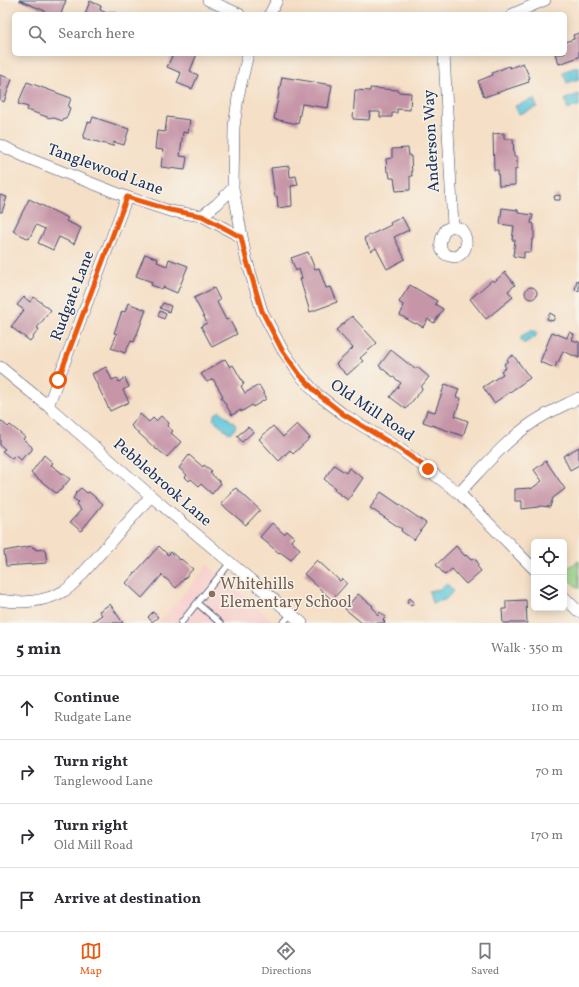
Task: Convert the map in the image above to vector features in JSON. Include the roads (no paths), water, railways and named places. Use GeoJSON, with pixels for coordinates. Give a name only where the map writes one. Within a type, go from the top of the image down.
{"type":"FeatureCollection","features":[{"type":"Feature","properties":{"kind":"street"},"geometry":{"type":"LineString","coordinates":[[208,0],[235,12]]}},
{"type":"Feature","properties":{"kind":"street"},"geometry":{"type":"LineString","coordinates":[[271,12],[277,0]]}},
{"type":"Feature","properties":{"kind":"street"},"geometry":{"type":"LineString","coordinates":[[518,12],[545,0]]}},
{"type":"Feature","properties":{"kind":"street","name":"Old Mill Road"},"geometry":{"type":"LineString","coordinates":[[248,56],[238,97],[234,127],[233,188],[241,237],[262,311],[282,350],[300,375],[318,394],[343,414],[400,449],[459,493],[531,566]]}},
{"type":"Feature","properties":{"kind":"street","name":"Anderson Way"},"geometry":{"type":"LineString","coordinates":[[444,56],[453,226]]}},
{"type":"Feature","properties":{"kind":"street","name":"Tanglewood Lane"},"geometry":{"type":"LineString","coordinates":[[0,145],[30,159],[127,197],[170,210],[202,216],[241,237]]}},
{"type":"Feature","properties":{"kind":"street"},"geometry":{"type":"LineString","coordinates":[[202,216],[233,188]]}},
{"type":"Feature","properties":{"kind":"street","name":"Rudgate Lane"},"geometry":{"type":"LineString","coordinates":[[48,406],[127,197]]}},
{"type":"Feature","properties":{"kind":"street","name":"Pebblebrook Lane"},"geometry":{"type":"LineString","coordinates":[[0,367],[48,406],[302,623]]}},
{"type":"Feature","properties":{"kind":"street"},"geometry":{"type":"LineString","coordinates":[[459,493],[507,442],[533,422],[579,398]]}},
{"type":"Feature","properties":{"kind":"street"},"geometry":{"type":"LineString","coordinates":[[0,600],[9,602],[36,601],[63,591],[76,581],[152,496]]}},
{"type":"Feature","properties":{"kind":"street"},"geometry":{"type":"LineString","coordinates":[[567,600],[579,612]]}},
{"type":"Feature","properties":{"kind":"lane"},"geometry":{"type":"LineString","coordinates":[[181,623],[230,562]]}},
{"type":"Feature","properties":{"kind":"lane"},"geometry":{"type":"LineString","coordinates":[[197,604],[220,623]]}},
{"type":"Feature","properties":{"kind":"lane"},"geometry":{"type":"LineString","coordinates":[[283,623],[291,614]]}},
{"type":"Feature","properties":{"kind":"water"},"geometry":{"type":"Polygon","coordinates":[[[579,66],[579,79],[567,83],[563,72],[579,66]]]}},
{"type":"Feature","properties":{"kind":"water"},"geometry":{"type":"Polygon","coordinates":[[[579,94],[579,106],[568,109],[565,99],[579,94]]]}},
{"type":"Feature","properties":{"kind":"water"},"geometry":{"type":"Polygon","coordinates":[[[534,99],[537,107],[519,114],[515,106],[534,99]]]}},
{"type":"Feature","properties":{"kind":"water"},"geometry":{"type":"Polygon","coordinates":[[[531,331],[535,331],[537,333],[535,337],[523,343],[521,336],[531,331]]]}},
{"type":"Feature","properties":{"kind":"water"},"geometry":{"type":"Polygon","coordinates":[[[220,411],[236,425],[234,430],[229,433],[213,419],[215,414],[220,411]]]}},
{"type":"Feature","properties":{"kind":"water"},"geometry":{"type":"Polygon","coordinates":[[[446,583],[454,591],[445,600],[432,603],[429,591],[440,589],[446,583]]]}},
{"type":"Feature","properties":{"kind":"place","name":"Whitehills Elementary School"},"geometry":{"type":"Point","coordinates":[212,594]}}]}
